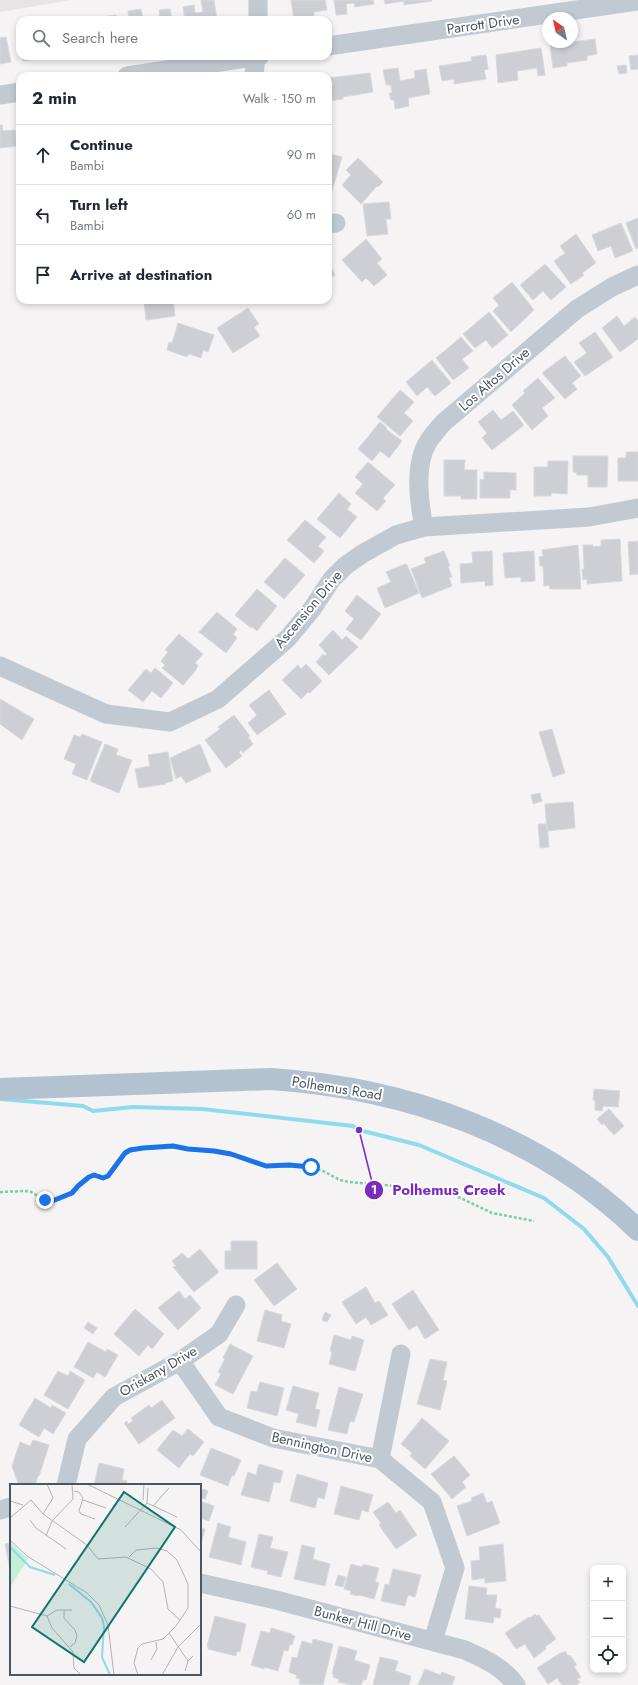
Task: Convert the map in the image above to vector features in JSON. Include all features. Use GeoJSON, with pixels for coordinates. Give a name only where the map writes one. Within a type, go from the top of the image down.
{"type":"FeatureCollection","features":[{"type":"Feature","properties":{"kind":"main road","name":"Polhemus Road"},"geometry":{"type":"LineString","coordinates":[[0,1089],[271,1079],[302,1081],[359,1089],[440,1111],[470,1122],[511,1141],[574,1178],[638,1230]]}},
{"type":"Feature","properties":{"kind":"street"},"geometry":{"type":"LineString","coordinates":[[258,0],[258,16]]}},
{"type":"Feature","properties":{"kind":"street","name":"Parrott Drive"},"geometry":{"type":"LineString","coordinates":[[332,45],[638,1]]}},
{"type":"Feature","properties":{"kind":"street"},"geometry":{"type":"LineString","coordinates":[[153,72],[232,60]]}},
{"type":"Feature","properties":{"kind":"street"},"geometry":{"type":"LineString","coordinates":[[255,72],[257,60]]}},
{"type":"Feature","properties":{"kind":"street"},"geometry":{"type":"LineString","coordinates":[[0,95],[16,93]]}},
{"type":"Feature","properties":{"kind":"street","name":"Los Altos Drive"},"geometry":{"type":"LineString","coordinates":[[424,527],[420,505],[420,468],[427,443],[443,423],[577,309],[612,287],[638,275]]}},
{"type":"Feature","properties":{"kind":"street","name":"Ascension Drive"},"geometry":{"type":"LineString","coordinates":[[0,666],[106,714],[170,722],[218,699],[288,638],[312,609],[332,579],[345,566],[396,535],[424,527],[589,517],[638,508]]}},
{"type":"Feature","properties":{"kind":"street","name":"Oriskany Drive"},"geometry":{"type":"LineString","coordinates":[[66,1484],[77,1439],[114,1397],[180,1361],[219,1334],[236,1305]]}},
{"type":"Feature","properties":{"kind":"street"},"geometry":{"type":"LineString","coordinates":[[380,1459],[401,1354]]}},
{"type":"Feature","properties":{"kind":"street","name":"Bennington Drive"},"geometry":{"type":"LineString","coordinates":[[180,1361],[219,1417],[273,1438],[380,1459],[432,1502],[455,1568],[433,1641]]}},
{"type":"Feature","properties":{"kind":"street"},"geometry":{"type":"LineString","coordinates":[[0,1510],[10,1507]]}},
{"type":"Feature","properties":{"kind":"street","name":"Bunker Hill Drive"},"geometry":{"type":"LineString","coordinates":[[201,1583],[276,1600],[465,1650],[491,1662],[510,1677],[516,1685]]}},
{"type":"Feature","properties":{"kind":"path"},"geometry":{"type":"LineString","coordinates":[[0,1192],[25,1191],[31,1192],[45,1200],[52,1201],[61,1199],[72,1193],[89,1177],[94,1175],[103,1178],[108,1176],[125,1153],[130,1150],[173,1146],[225,1153],[266,1166],[289,1165],[311,1167],[323,1171],[340,1180],[349,1182],[395,1186],[408,1191],[450,1194],[492,1213],[534,1221]]}},
{"type":"Feature","properties":{"kind":"shaded area"},"geometry":{"type":"Polygon","coordinates":[[[0,0],[70,0],[0,12],[0,0]]]}},
{"type":"Feature","properties":{"kind":"building"},"geometry":{"type":"Polygon","coordinates":[[[201,0],[214,0],[216,16],[184,16],[183,7],[194,5],[195,13],[203,12],[201,0]]]}},
{"type":"Feature","properties":{"kind":"building"},"geometry":{"type":"Polygon","coordinates":[[[291,0],[325,0],[327,10],[314,12],[314,16],[293,16],[291,0]]]}},
{"type":"Feature","properties":{"kind":"building"},"geometry":{"type":"Polygon","coordinates":[[[334,0],[373,0],[374,4],[355,7],[354,3],[346,4],[347,14],[336,15],[334,0]]]}},
{"type":"Feature","properties":{"kind":"building"},"geometry":{"type":"Polygon","coordinates":[[[384,0],[432,1],[404,5],[404,1],[385,4],[384,0]]]}},
{"type":"Feature","properties":{"kind":"building"},"geometry":{"type":"Polygon","coordinates":[[[141,9],[142,16],[129,16],[128,11],[141,9]]]}},
{"type":"Feature","properties":{"kind":"building"},"geometry":{"type":"Polygon","coordinates":[[[170,9],[171,16],[160,16],[159,10],[170,9]]]}},
{"type":"Feature","properties":{"kind":"building"},"geometry":{"type":"Polygon","coordinates":[[[0,37],[6,37],[11,62],[0,64],[0,37]]]}},
{"type":"Feature","properties":{"kind":"building"},"geometry":{"type":"Polygon","coordinates":[[[595,39],[597,54],[587,56],[587,60],[567,63],[567,66],[553,68],[550,48],[578,48],[578,41],[595,39]]]}},
{"type":"Feature","properties":{"kind":"building"},"geometry":{"type":"Polygon","coordinates":[[[541,48],[545,75],[538,76],[537,68],[517,71],[518,80],[498,83],[496,55],[541,48]]]}},
{"type":"Feature","properties":{"kind":"building"},"geometry":{"type":"Polygon","coordinates":[[[486,55],[488,69],[484,70],[486,79],[454,84],[454,79],[442,81],[439,66],[472,61],[471,57],[486,55]]]}},
{"type":"Feature","properties":{"kind":"building"},"geometry":{"type":"Polygon","coordinates":[[[638,55],[638,69],[631,70],[629,56],[638,55]]]}},
{"type":"Feature","properties":{"kind":"building"},"geometry":{"type":"Polygon","coordinates":[[[626,65],[627,73],[619,74],[617,66],[626,65]]]}},
{"type":"Feature","properties":{"kind":"building"},"geometry":{"type":"Polygon","coordinates":[[[398,68],[400,81],[415,78],[414,71],[426,69],[430,94],[408,98],[409,106],[395,109],[394,100],[391,100],[389,93],[392,93],[391,85],[386,85],[383,70],[398,68]]]}},
{"type":"Feature","properties":{"kind":"building"},"geometry":{"type":"Polygon","coordinates":[[[370,73],[373,92],[343,97],[343,99],[332,101],[332,78],[370,73]]]}},
{"type":"Feature","properties":{"kind":"building"},"geometry":{"type":"Polygon","coordinates":[[[0,125],[2,125],[3,131],[15,130],[16,146],[0,148],[0,125]]]}},
{"type":"Feature","properties":{"kind":"building"},"geometry":{"type":"Polygon","coordinates":[[[332,154],[342,157],[332,191],[332,154]]]}},
{"type":"Feature","properties":{"kind":"building"},"geometry":{"type":"Polygon","coordinates":[[[358,158],[383,182],[378,187],[377,186],[361,204],[342,185],[351,175],[346,170],[358,158]]]}},
{"type":"Feature","properties":{"kind":"building"},"geometry":{"type":"Polygon","coordinates":[[[389,202],[391,219],[386,219],[388,234],[367,236],[363,204],[389,202]]]}},
{"type":"Feature","properties":{"kind":"building"},"geometry":{"type":"Polygon","coordinates":[[[638,218],[638,248],[636,249],[626,223],[638,218]]]}},
{"type":"Feature","properties":{"kind":"building"},"geometry":{"type":"Polygon","coordinates":[[[621,223],[633,251],[615,258],[611,246],[598,251],[592,235],[621,223]]]}},
{"type":"Feature","properties":{"kind":"building"},"geometry":{"type":"Polygon","coordinates":[[[576,234],[596,263],[582,273],[584,275],[571,284],[554,261],[565,253],[560,246],[576,234]]]}},
{"type":"Feature","properties":{"kind":"building"},"geometry":{"type":"Polygon","coordinates":[[[366,239],[382,259],[377,263],[387,275],[374,286],[366,278],[362,282],[342,260],[366,239]]]}},
{"type":"Feature","properties":{"kind":"building"},"geometry":{"type":"Polygon","coordinates":[[[545,264],[566,287],[551,300],[543,291],[533,300],[520,285],[545,264]]]}},
{"type":"Feature","properties":{"kind":"building"},"geometry":{"type":"Polygon","coordinates":[[[332,269],[335,275],[332,276],[332,269]]]}},
{"type":"Feature","properties":{"kind":"building"},"geometry":{"type":"Polygon","coordinates":[[[512,282],[534,310],[511,332],[493,311],[499,305],[493,298],[512,282]]]}},
{"type":"Feature","properties":{"kind":"building"},"geometry":{"type":"Polygon","coordinates":[[[144,304],[174,304],[175,316],[146,320],[144,304]]]}},
{"type":"Feature","properties":{"kind":"building"},"geometry":{"type":"Polygon","coordinates":[[[248,308],[259,324],[254,327],[260,336],[233,353],[217,328],[248,308]]]}},
{"type":"Feature","properties":{"kind":"building"},"geometry":{"type":"Polygon","coordinates":[[[489,312],[508,335],[492,348],[486,340],[475,348],[463,334],[489,312]]]}},
{"type":"Feature","properties":{"kind":"building"},"geometry":{"type":"Polygon","coordinates":[[[617,316],[624,326],[635,317],[638,321],[638,339],[620,352],[602,328],[617,316]]]}},
{"type":"Feature","properties":{"kind":"building"},"geometry":{"type":"Polygon","coordinates":[[[178,323],[214,335],[208,352],[203,350],[201,358],[189,354],[187,357],[167,350],[169,342],[172,343],[178,323]]]}},
{"type":"Feature","properties":{"kind":"building"},"geometry":{"type":"Polygon","coordinates":[[[595,332],[613,357],[585,376],[574,362],[587,353],[579,343],[595,332]]]}},
{"type":"Feature","properties":{"kind":"building"},"geometry":{"type":"Polygon","coordinates":[[[461,337],[473,351],[462,359],[469,368],[453,380],[436,358],[461,337]]]}},
{"type":"Feature","properties":{"kind":"building"},"geometry":{"type":"Polygon","coordinates":[[[565,356],[581,376],[572,383],[577,389],[565,399],[542,373],[565,356]]]}},
{"type":"Feature","properties":{"kind":"building"},"geometry":{"type":"Polygon","coordinates":[[[432,360],[451,383],[435,396],[427,387],[417,396],[406,382],[432,360]]]}},
{"type":"Feature","properties":{"kind":"building"},"geometry":{"type":"Polygon","coordinates":[[[538,378],[555,398],[542,408],[548,416],[532,430],[512,405],[525,393],[523,391],[538,378]]]}},
{"type":"Feature","properties":{"kind":"building"},"geometry":{"type":"Polygon","coordinates":[[[400,390],[414,402],[404,413],[413,421],[400,436],[377,417],[400,390]]]}},
{"type":"Feature","properties":{"kind":"building"},"geometry":{"type":"Polygon","coordinates":[[[493,410],[501,420],[513,411],[523,426],[492,450],[482,438],[487,433],[478,422],[493,410]]]}},
{"type":"Feature","properties":{"kind":"building"},"geometry":{"type":"Polygon","coordinates":[[[380,422],[387,428],[386,429],[402,441],[389,458],[380,451],[372,461],[358,449],[380,422]]]}},
{"type":"Feature","properties":{"kind":"building"},"geometry":{"type":"Polygon","coordinates":[[[626,452],[638,452],[638,481],[618,481],[618,458],[626,458],[626,452]]]}},
{"type":"Feature","properties":{"kind":"building"},"geometry":{"type":"Polygon","coordinates":[[[573,456],[608,456],[607,487],[588,487],[588,475],[577,475],[576,472],[573,472],[573,456]]]}},
{"type":"Feature","properties":{"kind":"building"},"geometry":{"type":"Polygon","coordinates":[[[444,460],[465,460],[464,470],[477,470],[477,499],[461,499],[461,496],[444,496],[444,460]]]}},
{"type":"Feature","properties":{"kind":"building"},"geometry":{"type":"Polygon","coordinates":[[[548,461],[568,461],[567,494],[551,493],[551,496],[534,496],[534,467],[548,467],[548,461]]]}},
{"type":"Feature","properties":{"kind":"building"},"geometry":{"type":"Polygon","coordinates":[[[368,462],[395,485],[383,498],[386,501],[377,511],[355,493],[363,484],[355,477],[368,462]]]}},
{"type":"Feature","properties":{"kind":"building"},"geometry":{"type":"Polygon","coordinates":[[[484,472],[516,473],[516,490],[510,490],[510,498],[480,498],[480,479],[484,480],[484,472]]]}},
{"type":"Feature","properties":{"kind":"building"},"geometry":{"type":"Polygon","coordinates":[[[339,493],[351,504],[347,509],[357,517],[340,538],[317,519],[339,493]]]}},
{"type":"Feature","properties":{"kind":"building"},"geometry":{"type":"Polygon","coordinates":[[[305,520],[326,537],[318,546],[324,551],[314,563],[287,540],[305,520]]]}},
{"type":"Feature","properties":{"kind":"building"},"geometry":{"type":"Polygon","coordinates":[[[620,539],[622,581],[587,584],[587,579],[583,580],[583,545],[593,545],[593,547],[601,546],[601,540],[620,539]]]}},
{"type":"Feature","properties":{"kind":"building"},"geometry":{"type":"Polygon","coordinates":[[[638,541],[638,574],[630,575],[628,542],[638,541]]]}},
{"type":"Feature","properties":{"kind":"building"},"geometry":{"type":"Polygon","coordinates":[[[578,545],[581,589],[550,589],[549,585],[544,586],[543,566],[540,566],[539,557],[543,556],[542,550],[578,545]]]}},
{"type":"Feature","properties":{"kind":"building"},"geometry":{"type":"Polygon","coordinates":[[[444,551],[450,566],[448,566],[452,577],[449,578],[452,586],[422,598],[411,569],[426,563],[424,558],[444,551]]]}},
{"type":"Feature","properties":{"kind":"building"},"geometry":{"type":"Polygon","coordinates":[[[492,551],[493,585],[485,586],[485,581],[461,583],[460,564],[473,563],[472,552],[492,551]]]}},
{"type":"Feature","properties":{"kind":"building"},"geometry":{"type":"Polygon","coordinates":[[[534,551],[535,581],[521,582],[521,577],[505,578],[503,553],[534,551]]]}},
{"type":"Feature","properties":{"kind":"building"},"geometry":{"type":"Polygon","coordinates":[[[285,558],[305,575],[284,599],[264,582],[285,558]]]}},
{"type":"Feature","properties":{"kind":"building"},"geometry":{"type":"Polygon","coordinates":[[[405,564],[407,565],[419,593],[385,608],[377,588],[391,582],[386,572],[405,564]]]}},
{"type":"Feature","properties":{"kind":"building"},"geometry":{"type":"Polygon","coordinates":[[[257,589],[277,606],[257,631],[235,615],[257,589]]]}},
{"type":"Feature","properties":{"kind":"building"},"geometry":{"type":"Polygon","coordinates":[[[357,595],[381,614],[361,640],[346,629],[354,619],[345,611],[357,595]]]}},
{"type":"Feature","properties":{"kind":"building"},"geometry":{"type":"Polygon","coordinates":[[[217,612],[237,629],[233,634],[237,638],[226,653],[199,632],[217,612]]]}},
{"type":"Feature","properties":{"kind":"building"},"geometry":{"type":"Polygon","coordinates":[[[333,630],[342,640],[346,636],[358,647],[329,675],[316,662],[323,654],[325,656],[327,654],[319,645],[333,630]]]}},
{"type":"Feature","properties":{"kind":"building"},"geometry":{"type":"Polygon","coordinates":[[[179,634],[203,654],[195,663],[198,665],[196,670],[183,685],[162,668],[165,665],[161,661],[168,652],[165,650],[179,634]]]}},
{"type":"Feature","properties":{"kind":"building"},"geometry":{"type":"Polygon","coordinates":[[[306,664],[322,681],[310,693],[308,692],[301,699],[282,680],[298,665],[301,669],[306,664]]]}},
{"type":"Feature","properties":{"kind":"building"},"geometry":{"type":"Polygon","coordinates":[[[155,668],[173,683],[161,698],[152,691],[143,702],[128,690],[146,669],[151,673],[155,668]]]}},
{"type":"Feature","properties":{"kind":"building"},"geometry":{"type":"Polygon","coordinates":[[[269,690],[286,714],[257,735],[248,723],[257,715],[249,705],[269,690]]]}},
{"type":"Feature","properties":{"kind":"building"},"geometry":{"type":"Polygon","coordinates":[[[0,699],[34,719],[22,740],[0,724],[0,699]]]}},
{"type":"Feature","properties":{"kind":"building"},"geometry":{"type":"Polygon","coordinates":[[[234,715],[250,736],[248,737],[253,744],[243,753],[241,750],[239,752],[242,756],[226,768],[205,740],[220,729],[218,727],[234,715]]]}},
{"type":"Feature","properties":{"kind":"building"},"geometry":{"type":"Polygon","coordinates":[[[552,729],[565,773],[553,777],[539,732],[552,729]]]}},
{"type":"Feature","properties":{"kind":"building"},"geometry":{"type":"Polygon","coordinates":[[[82,734],[102,742],[87,780],[72,774],[76,764],[64,759],[74,735],[80,737],[82,734]]]}},
{"type":"Feature","properties":{"kind":"building"},"geometry":{"type":"Polygon","coordinates":[[[105,744],[118,749],[116,755],[132,760],[119,793],[90,781],[105,744]]]}},
{"type":"Feature","properties":{"kind":"building"},"geometry":{"type":"Polygon","coordinates":[[[200,744],[211,771],[186,783],[181,776],[176,779],[170,758],[200,744]]]}},
{"type":"Feature","properties":{"kind":"building"},"geometry":{"type":"Polygon","coordinates":[[[168,752],[173,781],[165,783],[166,784],[139,788],[135,769],[150,766],[148,755],[168,752]]]}},
{"type":"Feature","properties":{"kind":"building"},"geometry":{"type":"Polygon","coordinates":[[[540,793],[542,801],[533,804],[531,795],[540,793]]]}},
{"type":"Feature","properties":{"kind":"building"},"geometry":{"type":"Polygon","coordinates":[[[573,802],[575,828],[547,831],[545,804],[573,802]]]}},
{"type":"Feature","properties":{"kind":"building"},"geometry":{"type":"Polygon","coordinates":[[[538,824],[547,824],[549,847],[540,848],[538,824]]]}},
{"type":"Feature","properties":{"kind":"building"},"geometry":{"type":"Polygon","coordinates":[[[594,1089],[620,1091],[618,1107],[603,1106],[602,1111],[595,1110],[595,1100],[593,1100],[594,1089]]]}},
{"type":"Feature","properties":{"kind":"building"},"geometry":{"type":"Polygon","coordinates":[[[609,1109],[624,1126],[614,1135],[597,1119],[609,1109]]]}},
{"type":"Feature","properties":{"kind":"building"},"geometry":{"type":"Polygon","coordinates":[[[231,1241],[257,1241],[257,1269],[225,1269],[225,1251],[231,1251],[231,1241]]]}},
{"type":"Feature","properties":{"kind":"building"},"geometry":{"type":"Polygon","coordinates":[[[200,1249],[219,1272],[194,1292],[173,1267],[176,1266],[172,1261],[182,1253],[188,1259],[200,1249]]]}},
{"type":"Feature","properties":{"kind":"building"},"geometry":{"type":"Polygon","coordinates":[[[277,1263],[297,1289],[274,1306],[254,1280],[277,1263]]]}},
{"type":"Feature","properties":{"kind":"building"},"geometry":{"type":"Polygon","coordinates":[[[366,1287],[375,1303],[379,1301],[388,1315],[371,1325],[366,1317],[356,1324],[342,1302],[366,1287]]]}},
{"type":"Feature","properties":{"kind":"building"},"geometry":{"type":"Polygon","coordinates":[[[413,1290],[439,1330],[425,1339],[417,1325],[409,1330],[392,1304],[413,1290]]]}},
{"type":"Feature","properties":{"kind":"building"},"geometry":{"type":"Polygon","coordinates":[[[179,1291],[185,1299],[190,1295],[201,1308],[178,1330],[158,1308],[179,1291]]]}},
{"type":"Feature","properties":{"kind":"building"},"geometry":{"type":"Polygon","coordinates":[[[135,1309],[164,1334],[152,1349],[148,1345],[139,1356],[114,1334],[135,1309]]]}},
{"type":"Feature","properties":{"kind":"building"},"geometry":{"type":"Polygon","coordinates":[[[265,1310],[282,1315],[281,1321],[291,1324],[284,1348],[257,1341],[265,1310]]]}},
{"type":"Feature","properties":{"kind":"building"},"geometry":{"type":"Polygon","coordinates":[[[325,1312],[331,1315],[327,1322],[322,1320],[325,1312]]]}},
{"type":"Feature","properties":{"kind":"building"},"geometry":{"type":"Polygon","coordinates":[[[88,1322],[97,1328],[93,1334],[84,1328],[88,1322]]]}},
{"type":"Feature","properties":{"kind":"building"},"geometry":{"type":"Polygon","coordinates":[[[334,1335],[351,1340],[352,1336],[364,1340],[355,1371],[329,1364],[332,1352],[330,1351],[334,1335]]]}},
{"type":"Feature","properties":{"kind":"building"},"geometry":{"type":"Polygon","coordinates":[[[88,1342],[106,1352],[107,1349],[118,1355],[105,1377],[97,1372],[93,1378],[74,1367],[88,1342]]]}},
{"type":"Feature","properties":{"kind":"building"},"geometry":{"type":"Polygon","coordinates":[[[230,1344],[253,1356],[233,1394],[215,1385],[221,1374],[218,1372],[225,1359],[223,1358],[230,1344]]]}},
{"type":"Feature","properties":{"kind":"building"},"geometry":{"type":"Polygon","coordinates":[[[430,1359],[447,1362],[443,1380],[447,1381],[440,1410],[417,1404],[430,1359]]]}},
{"type":"Feature","properties":{"kind":"building"},"geometry":{"type":"Polygon","coordinates":[[[58,1371],[68,1376],[70,1371],[85,1380],[68,1409],[44,1395],[58,1371]]]}},
{"type":"Feature","properties":{"kind":"building"},"geometry":{"type":"Polygon","coordinates":[[[260,1382],[284,1388],[277,1416],[247,1408],[251,1391],[257,1392],[260,1382]]]}},
{"type":"Feature","properties":{"kind":"building"},"geometry":{"type":"Polygon","coordinates":[[[293,1386],[319,1393],[315,1409],[320,1410],[316,1427],[296,1422],[299,1414],[286,1410],[293,1386]]]}},
{"type":"Feature","properties":{"kind":"building"},"geometry":{"type":"Polygon","coordinates":[[[339,1387],[363,1394],[354,1422],[350,1421],[347,1434],[328,1430],[339,1387]]]}},
{"type":"Feature","properties":{"kind":"building"},"geometry":{"type":"Polygon","coordinates":[[[35,1398],[51,1408],[52,1405],[66,1413],[53,1434],[44,1428],[39,1437],[19,1425],[35,1398]]]}},
{"type":"Feature","properties":{"kind":"building"},"geometry":{"type":"Polygon","coordinates":[[[162,1400],[175,1418],[139,1444],[124,1423],[127,1421],[128,1424],[133,1421],[131,1418],[149,1405],[151,1408],[162,1400]]]}},
{"type":"Feature","properties":{"kind":"building"},"geometry":{"type":"Polygon","coordinates":[[[422,1418],[449,1441],[425,1469],[410,1456],[412,1453],[401,1444],[422,1418]]]}},
{"type":"Feature","properties":{"kind":"building"},"geometry":{"type":"Polygon","coordinates":[[[188,1429],[204,1442],[193,1456],[190,1454],[179,1468],[157,1450],[173,1430],[182,1436],[188,1429]]]}},
{"type":"Feature","properties":{"kind":"building"},"geometry":{"type":"Polygon","coordinates":[[[33,1440],[49,1445],[35,1484],[21,1484],[18,1483],[12,1466],[20,1442],[30,1446],[33,1440]]]}},
{"type":"Feature","properties":{"kind":"building"},"geometry":{"type":"Polygon","coordinates":[[[211,1448],[241,1460],[234,1476],[232,1475],[228,1486],[200,1475],[211,1448]]]}},
{"type":"Feature","properties":{"kind":"building"},"geometry":{"type":"Polygon","coordinates":[[[454,1456],[470,1475],[462,1482],[466,1487],[452,1499],[431,1474],[454,1456]]]}},
{"type":"Feature","properties":{"kind":"building"},"geometry":{"type":"Polygon","coordinates":[[[99,1463],[124,1469],[122,1480],[127,1481],[126,1484],[94,1484],[99,1463]]]}},
{"type":"Feature","properties":{"kind":"building"},"geometry":{"type":"Polygon","coordinates":[[[259,1464],[283,1471],[280,1483],[274,1482],[269,1502],[241,1495],[248,1472],[256,1475],[259,1464]]]}},
{"type":"Feature","properties":{"kind":"building"},"geometry":{"type":"Polygon","coordinates":[[[297,1474],[328,1483],[324,1499],[318,1497],[315,1508],[290,1501],[297,1474]]]}},
{"type":"Feature","properties":{"kind":"building"},"geometry":{"type":"Polygon","coordinates":[[[341,1486],[373,1495],[368,1512],[362,1510],[359,1520],[334,1514],[341,1486]]]}},
{"type":"Feature","properties":{"kind":"building"},"geometry":{"type":"Polygon","coordinates":[[[203,1489],[208,1491],[205,1499],[201,1497],[203,1489]]]}},
{"type":"Feature","properties":{"kind":"building"},"geometry":{"type":"Polygon","coordinates":[[[483,1493],[487,1503],[492,1501],[500,1523],[467,1536],[457,1506],[472,1501],[471,1498],[483,1493]]]}},
{"type":"Feature","properties":{"kind":"building"},"geometry":{"type":"Polygon","coordinates":[[[201,1501],[214,1506],[209,1521],[201,1518],[201,1501]]]}},
{"type":"Feature","properties":{"kind":"building"},"geometry":{"type":"Polygon","coordinates":[[[388,1502],[396,1513],[400,1510],[417,1535],[396,1549],[379,1525],[381,1523],[373,1512],[388,1502]]]}},
{"type":"Feature","properties":{"kind":"building"},"geometry":{"type":"Polygon","coordinates":[[[218,1523],[231,1527],[228,1537],[246,1542],[241,1565],[209,1557],[218,1523]]]}},
{"type":"Feature","properties":{"kind":"building"},"geometry":{"type":"Polygon","coordinates":[[[201,1528],[205,1529],[201,1544],[201,1528]]]}},
{"type":"Feature","properties":{"kind":"building"},"geometry":{"type":"Polygon","coordinates":[[[259,1534],[273,1537],[270,1548],[288,1552],[281,1577],[267,1574],[268,1571],[251,1567],[259,1534]]]}},
{"type":"Feature","properties":{"kind":"building"},"geometry":{"type":"Polygon","coordinates":[[[10,1543],[10,1570],[5,1544],[10,1543]]]}},
{"type":"Feature","properties":{"kind":"building"},"geometry":{"type":"Polygon","coordinates":[[[503,1544],[506,1581],[485,1583],[485,1578],[472,1580],[471,1561],[480,1560],[479,1547],[503,1544]]]}},
{"type":"Feature","properties":{"kind":"building"},"geometry":{"type":"Polygon","coordinates":[[[302,1545],[315,1548],[313,1559],[330,1564],[325,1586],[294,1579],[302,1545]]]}},
{"type":"Feature","properties":{"kind":"building"},"geometry":{"type":"Polygon","coordinates":[[[351,1564],[362,1567],[363,1565],[366,1565],[379,1568],[375,1582],[379,1583],[374,1599],[350,1594],[351,1591],[344,1589],[351,1564]]]}},
{"type":"Feature","properties":{"kind":"building"},"geometry":{"type":"Polygon","coordinates":[[[393,1569],[421,1575],[415,1597],[408,1595],[405,1606],[381,1601],[385,1584],[389,1585],[393,1569]]]}},
{"type":"Feature","properties":{"kind":"building"},"geometry":{"type":"Polygon","coordinates":[[[338,1575],[346,1577],[343,1587],[335,1585],[338,1575]]]}},
{"type":"Feature","properties":{"kind":"building"},"geometry":{"type":"Polygon","coordinates":[[[469,1586],[487,1588],[486,1595],[497,1595],[495,1608],[501,1609],[500,1618],[494,1617],[493,1623],[465,1619],[469,1586]]]}},
{"type":"Feature","properties":{"kind":"building"},"geometry":{"type":"Polygon","coordinates":[[[535,1614],[537,1616],[539,1615],[556,1639],[534,1658],[525,1644],[516,1649],[505,1633],[535,1614]]]}},
{"type":"Feature","properties":{"kind":"building"},"geometry":{"type":"Polygon","coordinates":[[[215,1616],[246,1624],[240,1652],[237,1651],[236,1656],[208,1649],[207,1646],[215,1616]]]}},
{"type":"Feature","properties":{"kind":"building"},"geometry":{"type":"Polygon","coordinates":[[[271,1628],[295,1636],[288,1651],[284,1650],[278,1671],[251,1665],[261,1631],[270,1633],[271,1628]]]}},
{"type":"Feature","properties":{"kind":"building"},"geometry":{"type":"Polygon","coordinates":[[[313,1639],[333,1644],[323,1685],[299,1684],[300,1679],[296,1678],[297,1675],[289,1672],[292,1657],[297,1658],[302,1641],[312,1644],[313,1639]]]}},
{"type":"Feature","properties":{"kind":"building"},"geometry":{"type":"Polygon","coordinates":[[[339,1646],[357,1651],[354,1660],[370,1665],[366,1680],[363,1680],[361,1685],[350,1685],[338,1682],[339,1679],[333,1677],[334,1674],[332,1674],[339,1646]]]}},
{"type":"Feature","properties":{"kind":"building"},"geometry":{"type":"Polygon","coordinates":[[[565,1651],[577,1665],[574,1667],[581,1677],[577,1679],[580,1682],[576,1685],[562,1685],[557,1678],[548,1684],[537,1668],[565,1651]]]}},
{"type":"Feature","properties":{"kind":"building"},"geometry":{"type":"Polygon","coordinates":[[[380,1657],[398,1661],[395,1671],[411,1676],[409,1685],[373,1685],[380,1657]]]}},
{"type":"Feature","properties":{"kind":"building"},"geometry":{"type":"Polygon","coordinates":[[[425,1669],[440,1675],[442,1672],[455,1677],[452,1685],[418,1685],[425,1669]]]}},
{"type":"Feature","properties":{"kind":"waterway"},"geometry":{"type":"LineString","coordinates":[[0,1099],[83,1106],[93,1111],[133,1107],[202,1109],[353,1126],[359,1130],[419,1145],[544,1198],[584,1229],[608,1257],[638,1306]]}},
{"type":"Feature","properties":{"kind":"place","name":"Polhemus Creek"},"geometry":{"type":"Point","coordinates":[359,1130]}},
{"type":"Feature","properties":{"kind":"route"},"geometry":{"type":"LineString","coordinates":[[45,1200],[52,1201],[61,1199],[72,1193],[89,1177],[94,1175],[103,1178],[108,1176],[120,1162],[125,1153],[130,1150],[143,1148],[173,1146],[231,1154],[266,1166],[275,1167],[289,1165],[311,1167]]}}]}
